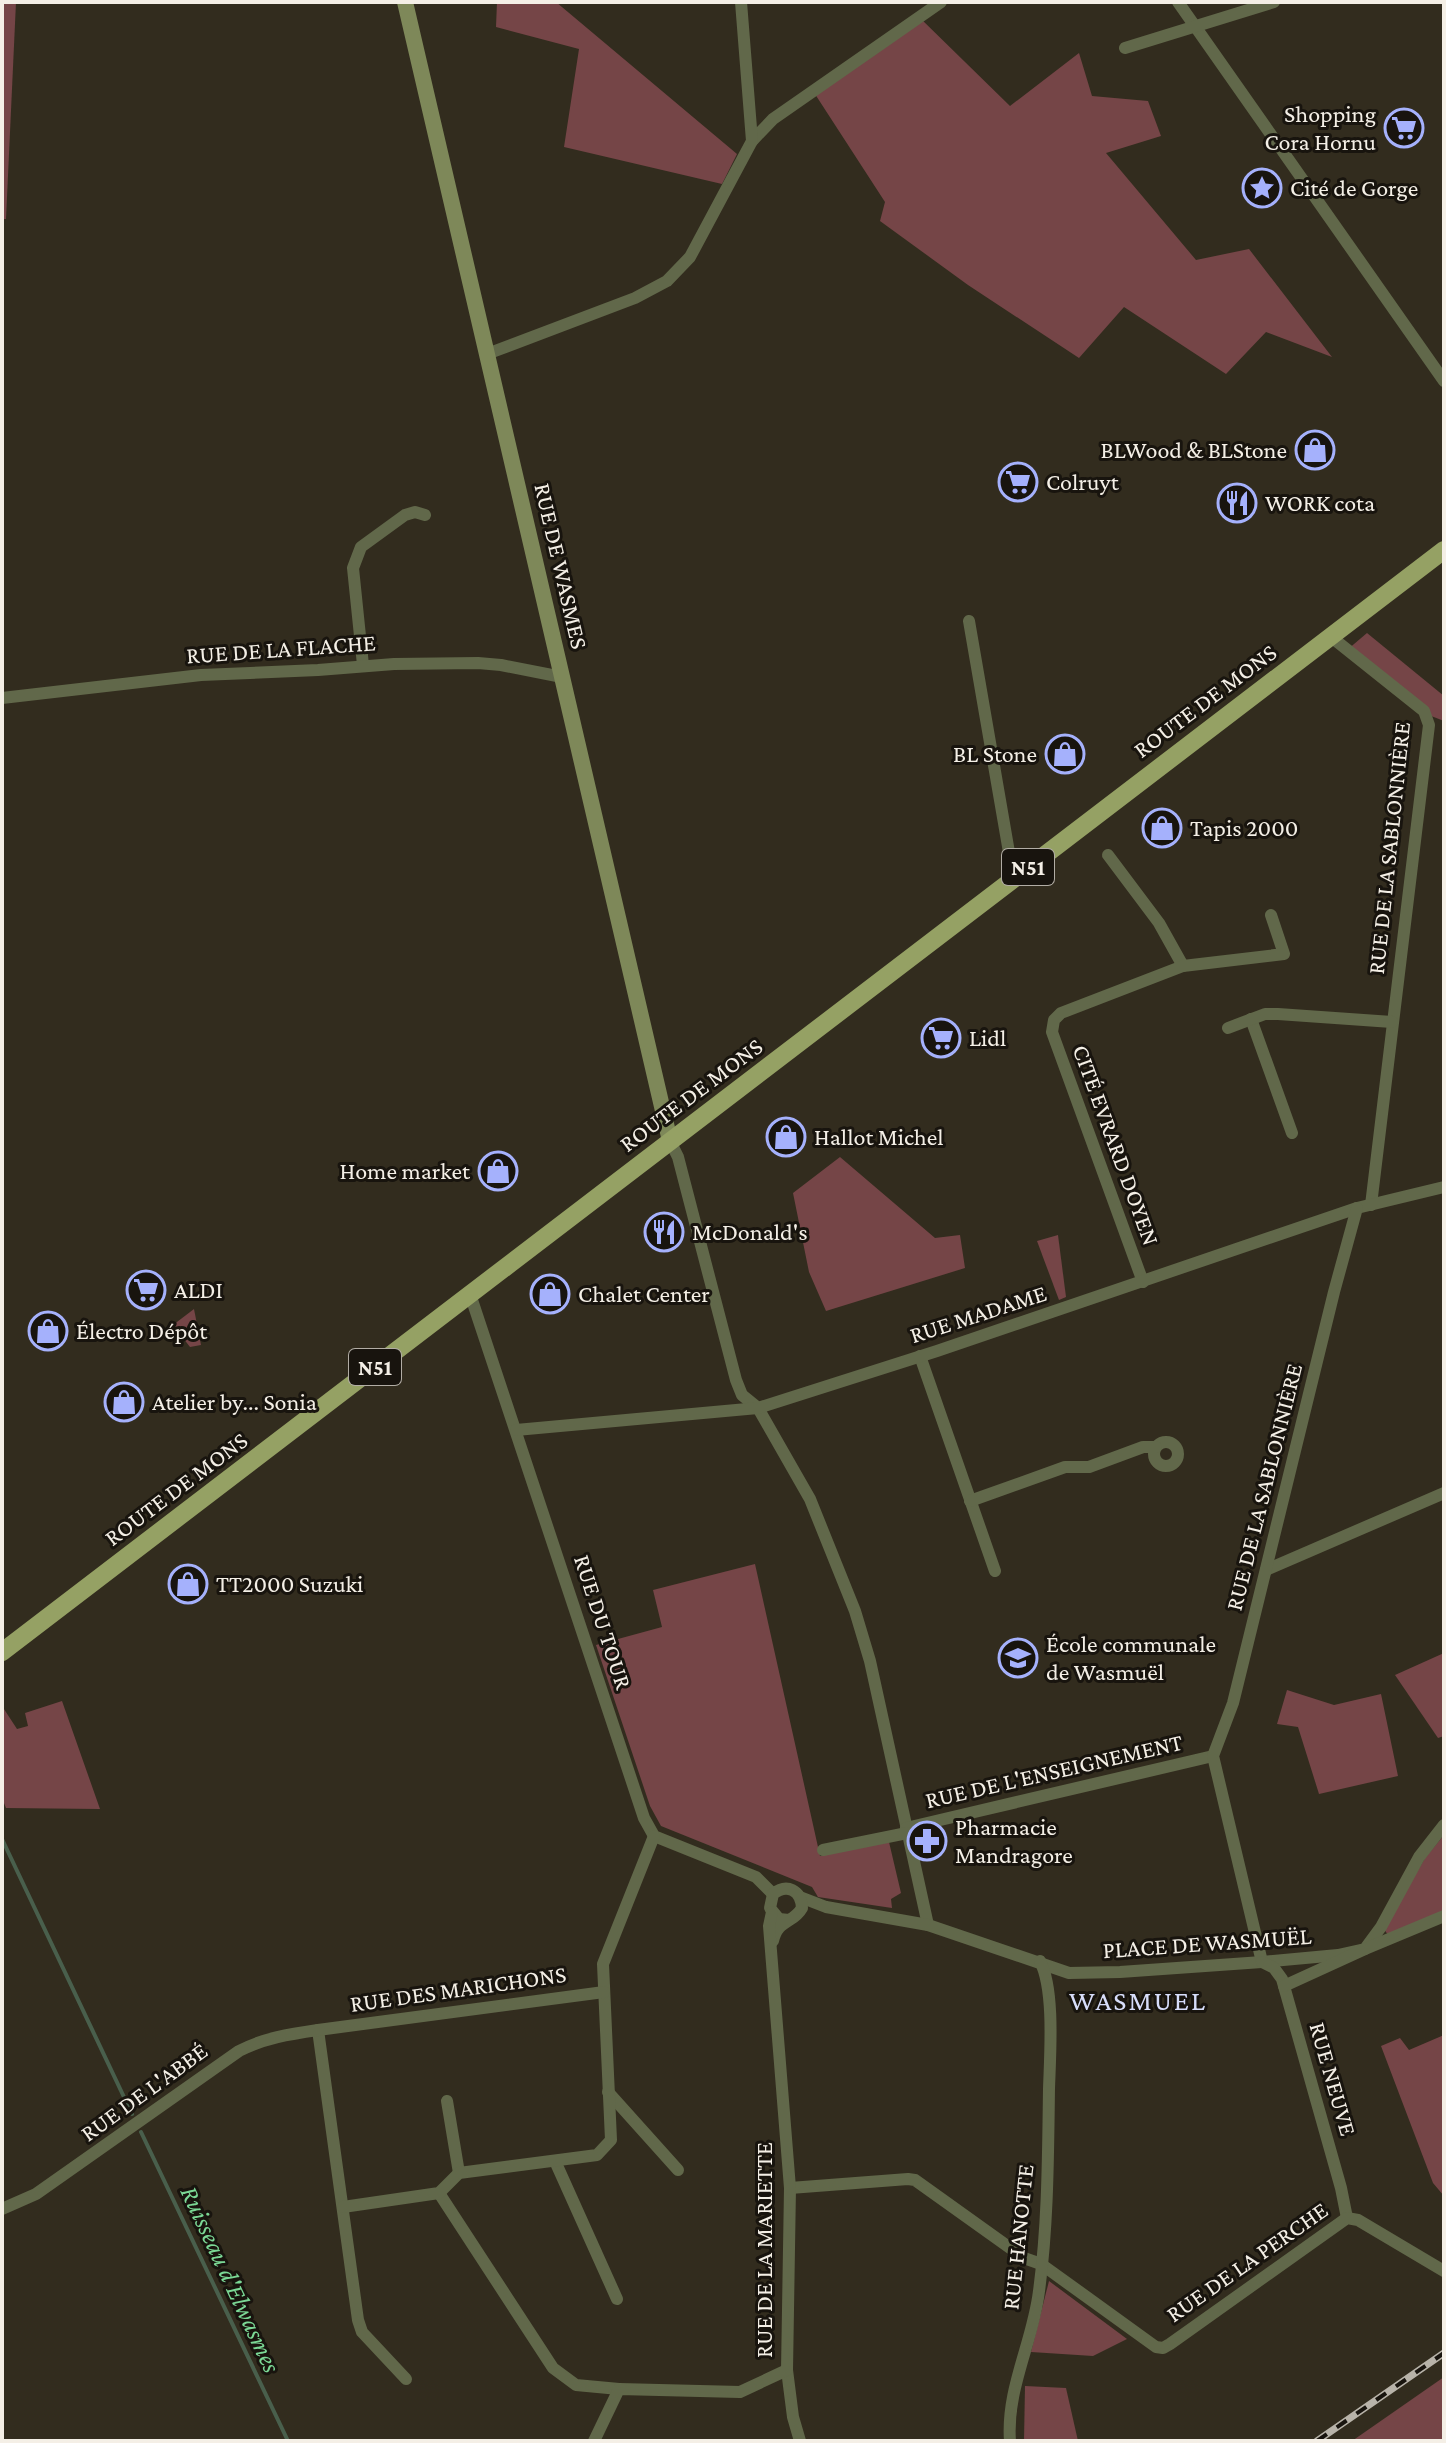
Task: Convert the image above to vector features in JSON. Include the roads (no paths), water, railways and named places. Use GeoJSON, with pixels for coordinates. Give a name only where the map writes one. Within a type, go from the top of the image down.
{"type":"FeatureCollection","features":[{"type":"Feature","properties":{"kind":"main road","name":"N51"},"geometry":{"type":"LineString","coordinates":[[1330,636],[1444,550]]}},
{"type":"Feature","properties":{"kind":"main road","name":"ROUTE DE MONS"},"geometry":{"type":"LineString","coordinates":[[2,1652],[1330,636]]}},
{"type":"Feature","properties":{"kind":"street","name":"RUE DE WASMES"},"geometry":{"type":"LineString","coordinates":[[405,2],[670,1141]]}},
{"type":"Feature","properties":{"kind":"street"},"geometry":{"type":"LineString","coordinates":[[741,2],[752,141]]}},
{"type":"Feature","properties":{"kind":"street"},"geometry":{"type":"LineString","coordinates":[[487,354],[635,298],[667,281],[690,257],[752,141],[773,119],[941,2]]}},
{"type":"Feature","properties":{"kind":"street"},"geometry":{"type":"LineString","coordinates":[[1178,2],[1444,381]]}},
{"type":"Feature","properties":{"kind":"street"},"geometry":{"type":"LineString","coordinates":[[1125,48],[1274,2]]}},
{"type":"Feature","properties":{"kind":"street"},"geometry":{"type":"LineString","coordinates":[[363,665],[353,568],[361,547],[405,515],[415,512],[425,515]]}},
{"type":"Feature","properties":{"kind":"street"},"geometry":{"type":"LineString","coordinates":[[969,621],[1010,858],[1019,874]]}},
{"type":"Feature","properties":{"kind":"street","name":"RUE DE LA SABLONNIÈRE"},"geometry":{"type":"LineString","coordinates":[[1330,636],[1424,711],[1428,720],[1371,1205]]}},
{"type":"Feature","properties":{"kind":"street","name":"RUE DE LA FLACHE"},"geometry":{"type":"LineString","coordinates":[[2,698],[187,676],[363,665],[478,663],[562,677]]}},
{"type":"Feature","properties":{"kind":"street"},"geometry":{"type":"LineString","coordinates":[[1108,855],[1159,923],[1183,966]]}},
{"type":"Feature","properties":{"kind":"street","name":"CITÉ EVRARD DOYEN"},"geometry":{"type":"LineString","coordinates":[[1143,1282],[1052,1026],[1061,1013],[1183,966],[1284,954],[1271,915]]}},
{"type":"Feature","properties":{"kind":"street"},"geometry":{"type":"LineString","coordinates":[[1228,1028],[1265,1014],[1392,1022]]}},
{"type":"Feature","properties":{"kind":"street"},"geometry":{"type":"LineString","coordinates":[[1251,1019],[1292,1133]]}},
{"type":"Feature","properties":{"kind":"street"},"geometry":{"type":"LineString","coordinates":[[670,1141],[678,1157],[736,1380],[742,1395],[758,1408],[810,1499],[855,1611],[870,1661],[928,1925]]}},
{"type":"Feature","properties":{"kind":"street","name":"RUE MADAME"},"geometry":{"type":"LineString","coordinates":[[516,1430],[758,1408],[1143,1282],[1357,1208],[1444,1187]]}},
{"type":"Feature","properties":{"kind":"street","name":"RUE DE LA SABLONNIÈRE"},"geometry":{"type":"LineString","coordinates":[[1213,1756],[1233,1703],[1357,1208]]}},
{"type":"Feature","properties":{"kind":"street","name":"RUE DU TOUR"},"geometry":{"type":"LineString","coordinates":[[470,1294],[644,1818],[654,1836]]}},
{"type":"Feature","properties":{"kind":"street"},"geometry":{"type":"LineString","coordinates":[[920,1356],[995,1571]]}},
{"type":"Feature","properties":{"kind":"street"},"geometry":{"type":"LineString","coordinates":[[970,1501],[1065,1467],[1089,1467],[1143,1447],[1156,1447]]}},
{"type":"Feature","properties":{"kind":"street"},"geometry":{"type":"LineString","coordinates":[[1266,1570],[1444,1493]]}},
{"type":"Feature","properties":{"kind":"street"},"geometry":{"type":"LineString","coordinates":[[1213,1756],[1262,1962]]}},
{"type":"Feature","properties":{"kind":"street","name":"RUE DE L'ENSEIGNEMENT"},"geometry":{"type":"LineString","coordinates":[[823,1850],[1213,1756]]}},
{"type":"Feature","properties":{"kind":"street"},"geometry":{"type":"LineString","coordinates":[[1365,1949],[1381,1927],[1419,1857],[1444,1825]]}},
{"type":"Feature","properties":{"kind":"street"},"geometry":{"type":"LineString","coordinates":[[343,2207],[439,2193],[459,2173],[597,2155],[611,2140],[603,1964],[654,1836],[756,1877],[773,1880],[793,1889],[800,1897],[826,1907]]}},
{"type":"Feature","properties":{"kind":"street"},"geometry":{"type":"LineString","coordinates":[[756,1877],[773,1894]]}},
{"type":"Feature","properties":{"kind":"street"},"geometry":{"type":"LineString","coordinates":[[788,1888],[777,1890],[770,1904],[772,1912],[779,1919],[789,1920]]}},
{"type":"Feature","properties":{"kind":"street"},"geometry":{"type":"LineString","coordinates":[[800,1897],[801,1911]]}},
{"type":"Feature","properties":{"kind":"street"},"geometry":{"type":"LineString","coordinates":[[771,1948],[777,1929],[801,1911],[826,1907]]}},
{"type":"Feature","properties":{"kind":"street","name":"PLACE DE WASMUËL"},"geometry":{"type":"LineString","coordinates":[[826,1907],[928,1925],[1069,1973],[1262,1962],[1338,1955],[1365,1949]]}},
{"type":"Feature","properties":{"kind":"street","name":"RUE DE LA MARIETTE"},"geometry":{"type":"LineString","coordinates":[[439,2193],[553,2368],[576,2385],[740,2392],[787,2370],[790,2188],[769,1926],[772,1912]]}},
{"type":"Feature","properties":{"kind":"street"},"geometry":{"type":"LineString","coordinates":[[1365,1949],[1444,1916]]}},
{"type":"Feature","properties":{"kind":"street","name":"PLACE DE WASMUËL"},"geometry":{"type":"LineString","coordinates":[[1284,1986],[1365,1949]]}},
{"type":"Feature","properties":{"kind":"street","name":"RUE HANOTTE"},"geometry":{"type":"LineString","coordinates":[[1010,2441],[1012,2398],[1039,2293],[1046,2219],[1050,2035],[1047,1974],[1040,1961]]}},
{"type":"Feature","properties":{"kind":"street","name":"RUE NEUVE"},"geometry":{"type":"LineString","coordinates":[[1262,1962],[1279,1973],[1284,1986],[1347,2218]]}},
{"type":"Feature","properties":{"kind":"street","name":"RUE DES MARICHONS"},"geometry":{"type":"LineString","coordinates":[[318,2030],[604,1992]]}},
{"type":"Feature","properties":{"kind":"street"},"geometry":{"type":"LineString","coordinates":[[318,2030],[358,2320],[362,2332],[406,2379]]}},
{"type":"Feature","properties":{"kind":"street","name":"RUE DE L'ABBÉ"},"geometry":{"type":"LineString","coordinates":[[2,2209],[46,2187],[239,2051],[272,2037],[318,2030]]}},
{"type":"Feature","properties":{"kind":"street"},"geometry":{"type":"LineString","coordinates":[[608,2092],[678,2170]]}},
{"type":"Feature","properties":{"kind":"street"},"geometry":{"type":"LineString","coordinates":[[447,2101],[459,2173]]}},
{"type":"Feature","properties":{"kind":"street"},"geometry":{"type":"LineString","coordinates":[[555,2161],[617,2299]]}},
{"type":"Feature","properties":{"kind":"street"},"geometry":{"type":"LineString","coordinates":[[790,2188],[915,2180],[1024,2258],[1041,2264]]}},
{"type":"Feature","properties":{"kind":"street","name":"RUE DE LA PERCHE"},"geometry":{"type":"LineString","coordinates":[[1041,2264],[1156,2347],[1163,2348],[1347,2218],[1358,2220],[1444,2271]]}},
{"type":"Feature","properties":{"kind":"street"},"geometry":{"type":"LineString","coordinates":[[787,2370],[793,2417],[800,2441]]}},
{"type":"Feature","properties":{"kind":"street"},"geometry":{"type":"LineString","coordinates":[[594,2441],[619,2389]]}},
{"type":"Feature","properties":{"kind":"waterway","name":"Ruisseau d'Elwasmes"},"geometry":{"type":"LineString","coordinates":[[2,1839],[132,2114]]}},
{"type":"Feature","properties":{"kind":"waterway","name":"Ruisseau d'Elwasmes"},"geometry":{"type":"LineString","coordinates":[[141,2132],[288,2441]]}},
{"type":"Feature","properties":{"kind":"railway"},"geometry":{"type":"LineString","coordinates":[[1317,2441],[1444,2353]]}},
{"type":"Feature","properties":{"kind":"place","name":"Shopping Cora Hornu"},"geometry":{"type":"Point","coordinates":[1404,128]}},
{"type":"Feature","properties":{"kind":"place","name":"Cité de Gorge"},"geometry":{"type":"Point","coordinates":[1262,188]}},
{"type":"Feature","properties":{"kind":"place","name":"BLWood & BLStone"},"geometry":{"type":"Point","coordinates":[1315,450]}},
{"type":"Feature","properties":{"kind":"place","name":"Colruyt"},"geometry":{"type":"Point","coordinates":[1018,482]}},
{"type":"Feature","properties":{"kind":"place","name":"WORK cota"},"geometry":{"type":"Point","coordinates":[1237,503]}},
{"type":"Feature","properties":{"kind":"place","name":"BL Stone"},"geometry":{"type":"Point","coordinates":[1065,754]}},
{"type":"Feature","properties":{"kind":"place","name":"Tapis 2000"},"geometry":{"type":"Point","coordinates":[1162,828]}},
{"type":"Feature","properties":{"kind":"place","name":"Lidl"},"geometry":{"type":"Point","coordinates":[941,1038]}},
{"type":"Feature","properties":{"kind":"place","name":"Hallot Michel"},"geometry":{"type":"Point","coordinates":[786,1137]}},
{"type":"Feature","properties":{"kind":"place","name":"Home market"},"geometry":{"type":"Point","coordinates":[498,1171]}},
{"type":"Feature","properties":{"kind":"place","name":"McDonald's"},"geometry":{"type":"Point","coordinates":[664,1232]}},
{"type":"Feature","properties":{"kind":"place","name":"ALDI"},"geometry":{"type":"Point","coordinates":[146,1290]}},
{"type":"Feature","properties":{"kind":"place","name":"Chalet Center"},"geometry":{"type":"Point","coordinates":[550,1294]}},
{"type":"Feature","properties":{"kind":"place","name":"Électro Dépôt"},"geometry":{"type":"Point","coordinates":[48,1331]}},
{"type":"Feature","properties":{"kind":"place","name":"Atelier by... Sonia"},"geometry":{"type":"Point","coordinates":[124,1402]}},
{"type":"Feature","properties":{"kind":"place","name":"TT2000 Suzuki"},"geometry":{"type":"Point","coordinates":[188,1584]}},
{"type":"Feature","properties":{"kind":"place","name":"École communale de Wasmuël"},"geometry":{"type":"Point","coordinates":[1018,1658]}},
{"type":"Feature","properties":{"kind":"place","name":"Pharmacie Mandragore"},"geometry":{"type":"Point","coordinates":[927,1841]}},
{"type":"Feature","properties":{"kind":"district","name":"WASMUEL"},"geometry":{"type":"Point","coordinates":[1138,2000]}}]}
